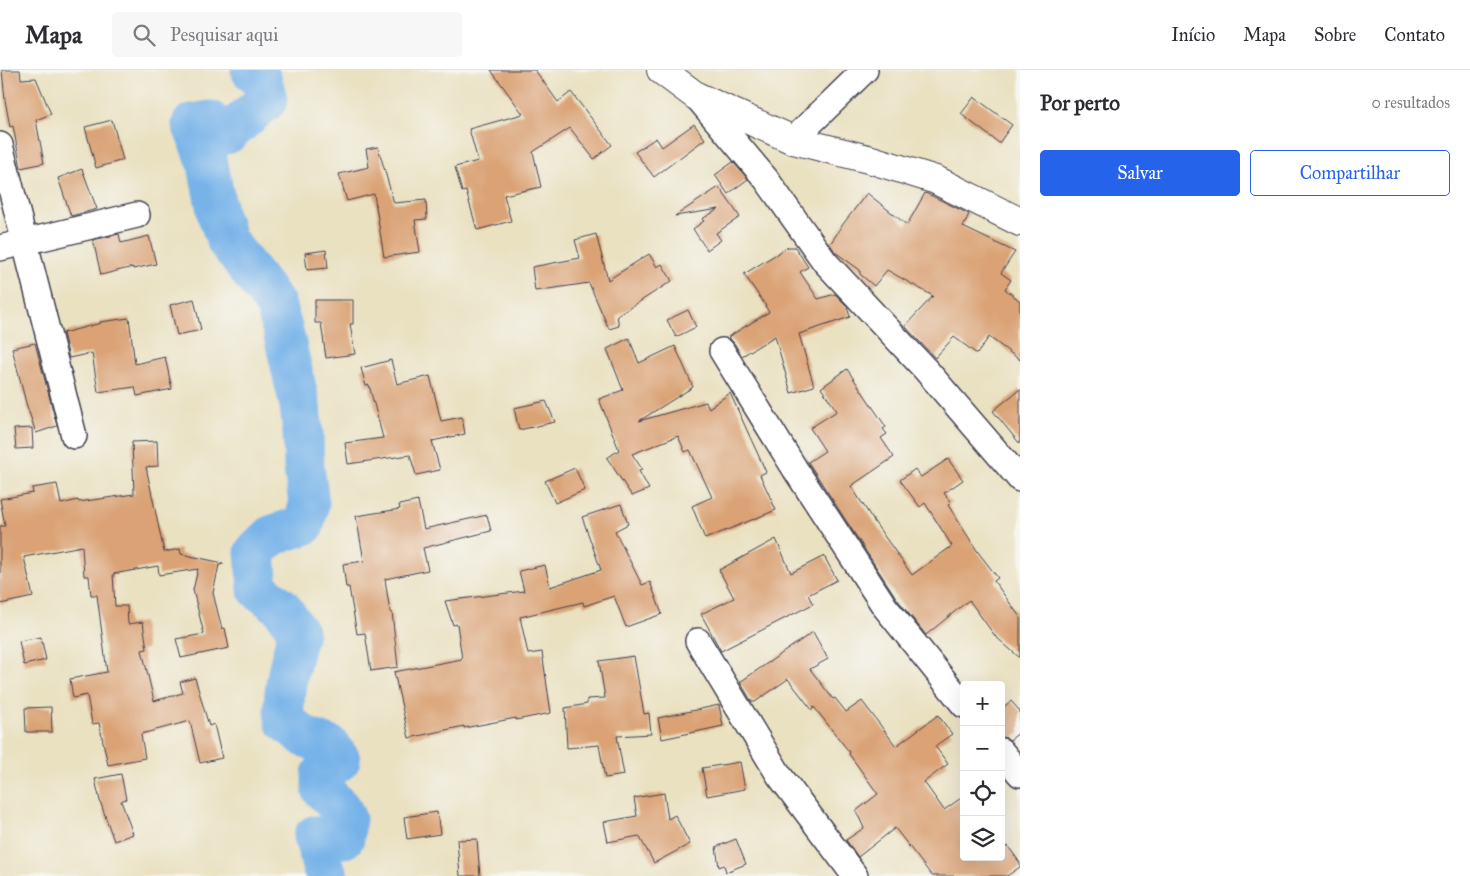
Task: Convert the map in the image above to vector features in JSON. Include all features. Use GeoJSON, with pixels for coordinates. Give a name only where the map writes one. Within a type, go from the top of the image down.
{"type":"FeatureCollection","features":[{"type":"Feature","properties":{"kind":"street"},"geometry":{"type":"LineString","coordinates":[[660,70],[696,96],[793,140],[872,160],[936,180],[1020,222]]}},
{"type":"Feature","properties":{"kind":"street"},"geometry":{"type":"LineString","coordinates":[[793,140],[865,70]]}},
{"type":"Feature","properties":{"kind":"street"},"geometry":{"type":"LineString","coordinates":[[696,96],[766,179],[825,262],[926,370],[1020,479]]}},
{"type":"Feature","properties":{"kind":"street"},"geometry":{"type":"LineString","coordinates":[[0,145],[74,436]]}},
{"type":"Feature","properties":{"kind":"street"},"geometry":{"type":"LineString","coordinates":[[0,248],[137,215]]}},
{"type":"Feature","properties":{"kind":"street"},"geometry":{"type":"LineString","coordinates":[[722,351],[795,469],[885,607],[960,700]]}},
{"type":"Feature","properties":{"kind":"street"},"geometry":{"type":"LineString","coordinates":[[698,641],[779,775],[855,876]]}},
{"type":"Feature","properties":{"kind":"street"},"geometry":{"type":"LineString","coordinates":[[1005,756],[1020,774]]}},
{"type":"Feature","properties":{"kind":"building"},"geometry":{"type":"Polygon","coordinates":[[[2,70],[20,70],[21,79],[36,78],[51,114],[36,120],[44,163],[21,168],[13,126],[10,127],[2,70]]]}},
{"type":"Feature","properties":{"kind":"building"},"geometry":{"type":"Polygon","coordinates":[[[491,70],[535,70],[558,102],[571,92],[612,145],[594,159],[570,128],[533,152],[541,187],[504,195],[511,221],[477,230],[466,191],[462,192],[455,167],[478,161],[469,129],[523,114],[491,70]]]}},
{"type":"Feature","properties":{"kind":"building"},"geometry":{"type":"Polygon","coordinates":[[[974,97],[1012,125],[999,143],[961,114],[974,97]]]}},
{"type":"Feature","properties":{"kind":"building"},"geometry":{"type":"Polygon","coordinates":[[[112,120],[123,160],[96,168],[85,127],[112,120]]]}},
{"type":"Feature","properties":{"kind":"building"},"geometry":{"type":"Polygon","coordinates":[[[694,124],[705,139],[654,177],[635,152],[656,138],[662,147],[694,124]]]}},
{"type":"Feature","properties":{"kind":"building"},"geometry":{"type":"Polygon","coordinates":[[[378,147],[394,203],[426,200],[427,219],[415,220],[420,252],[384,257],[374,194],[347,201],[339,174],[369,167],[366,149],[378,147]]]}},
{"type":"Feature","properties":{"kind":"building"},"geometry":{"type":"Polygon","coordinates":[[[733,162],[748,179],[728,194],[715,175],[733,162]]]}},
{"type":"Feature","properties":{"kind":"building"},"geometry":{"type":"Polygon","coordinates":[[[82,169],[97,209],[71,216],[58,178],[82,169]]]}},
{"type":"Feature","properties":{"kind":"building"},"geometry":{"type":"Polygon","coordinates":[[[719,187],[740,217],[716,233],[721,240],[707,250],[693,229],[704,221],[702,219],[719,209],[675,216],[719,187]]]}},
{"type":"Feature","properties":{"kind":"building"},"geometry":{"type":"Polygon","coordinates":[[[867,193],[907,225],[925,193],[969,214],[963,227],[1015,252],[1001,273],[1011,280],[1005,289],[1020,301],[1020,360],[989,337],[977,354],[954,337],[935,358],[905,326],[933,296],[887,270],[874,286],[860,274],[860,270],[835,252],[830,244],[867,193]]]}},
{"type":"Feature","properties":{"kind":"building"},"geometry":{"type":"Polygon","coordinates":[[[119,234],[121,243],[149,236],[156,264],[133,269],[133,267],[101,275],[93,240],[119,234]]]}},
{"type":"Feature","properties":{"kind":"building"},"geometry":{"type":"Polygon","coordinates":[[[596,234],[608,280],[649,254],[657,267],[662,264],[672,281],[617,316],[619,326],[609,329],[589,283],[535,291],[532,267],[580,258],[575,240],[596,234]]]}},
{"type":"Feature","properties":{"kind":"building"},"geometry":{"type":"Polygon","coordinates":[[[788,247],[795,247],[808,267],[800,272],[818,299],[835,294],[847,306],[850,317],[799,334],[814,386],[791,393],[775,336],[742,356],[728,337],[769,312],[744,274],[788,247]]]}},
{"type":"Feature","properties":{"kind":"building"},"geometry":{"type":"Polygon","coordinates":[[[326,250],[328,268],[307,270],[305,253],[326,250]]]}},
{"type":"Feature","properties":{"kind":"building"},"geometry":{"type":"Polygon","coordinates":[[[194,299],[201,330],[177,335],[170,305],[194,299]]]}},
{"type":"Feature","properties":{"kind":"building"},"geometry":{"type":"Polygon","coordinates":[[[315,300],[353,300],[353,324],[350,324],[355,354],[326,358],[321,323],[315,323],[315,300]]]}},
{"type":"Feature","properties":{"kind":"building"},"geometry":{"type":"Polygon","coordinates":[[[688,310],[696,327],[676,337],[667,320],[688,310]]]}},
{"type":"Feature","properties":{"kind":"building"},"geometry":{"type":"Polygon","coordinates":[[[129,318],[135,364],[165,357],[172,389],[137,396],[135,387],[98,392],[92,353],[69,358],[63,333],[100,322],[129,318]]]}},
{"type":"Feature","properties":{"kind":"building"},"geometry":{"type":"Polygon","coordinates":[[[629,338],[639,363],[675,346],[693,387],[639,421],[706,402],[709,408],[730,393],[766,472],[760,475],[776,510],[705,539],[692,506],[712,497],[690,450],[685,452],[678,436],[632,454],[642,469],[639,471],[649,489],[632,496],[607,458],[619,450],[599,399],[623,390],[607,349],[629,338]]]}},
{"type":"Feature","properties":{"kind":"building"},"geometry":{"type":"Polygon","coordinates":[[[35,343],[57,426],[36,433],[12,348],[35,343]]]}},
{"type":"Feature","properties":{"kind":"building"},"geometry":{"type":"Polygon","coordinates":[[[391,360],[397,384],[430,376],[441,421],[462,417],[465,434],[432,441],[440,470],[416,475],[410,455],[348,464],[345,443],[383,438],[369,385],[366,386],[361,368],[391,360]]]}},
{"type":"Feature","properties":{"kind":"building"},"geometry":{"type":"Polygon","coordinates":[[[847,369],[886,427],[883,429],[887,434],[881,438],[894,457],[851,486],[912,575],[952,546],[925,503],[920,507],[900,480],[915,469],[921,477],[948,459],[963,480],[944,493],[951,503],[948,505],[978,552],[998,578],[994,581],[1020,617],[1020,658],[995,636],[969,600],[926,635],[897,599],[808,462],[825,451],[810,428],[837,411],[821,388],[847,369]]]}},
{"type":"Feature","properties":{"kind":"building"},"geometry":{"type":"Polygon","coordinates":[[[1020,389],[1020,444],[993,411],[1020,389]]]}},
{"type":"Feature","properties":{"kind":"building"},"geometry":{"type":"Polygon","coordinates":[[[546,401],[555,422],[519,430],[514,408],[546,401]]]}},
{"type":"Feature","properties":{"kind":"building"},"geometry":{"type":"Polygon","coordinates":[[[32,428],[33,448],[16,449],[14,429],[32,428]]]}},
{"type":"Feature","properties":{"kind":"building"},"geometry":{"type":"Polygon","coordinates":[[[157,441],[158,466],[146,467],[164,552],[180,549],[181,554],[223,563],[219,565],[213,593],[222,629],[225,628],[229,648],[181,658],[176,639],[204,634],[193,590],[198,569],[159,575],[158,566],[113,574],[115,606],[127,606],[128,624],[143,622],[147,649],[142,650],[154,701],[183,693],[180,682],[195,678],[209,726],[214,724],[222,758],[200,763],[190,721],[141,734],[145,758],[108,765],[99,723],[92,724],[87,695],[73,698],[70,679],[107,672],[97,595],[91,595],[89,576],[84,576],[82,546],[24,557],[33,597],[0,604],[0,526],[5,526],[0,499],[33,493],[32,488],[57,484],[61,504],[78,500],[79,502],[134,494],[132,442],[157,441]]]}},
{"type":"Feature","properties":{"kind":"building"},"geometry":{"type":"Polygon","coordinates":[[[575,468],[585,490],[555,503],[545,481],[575,468]]]}},
{"type":"Feature","properties":{"kind":"building"},"geometry":{"type":"Polygon","coordinates":[[[418,501],[424,529],[487,515],[491,531],[423,548],[428,570],[385,579],[390,612],[392,612],[398,667],[371,671],[365,633],[357,634],[349,587],[346,587],[343,564],[364,561],[356,516],[400,509],[399,505],[418,501]]]}},
{"type":"Feature","properties":{"kind":"building"},"geometry":{"type":"Polygon","coordinates":[[[621,504],[628,524],[615,531],[642,585],[650,582],[662,614],[626,627],[614,596],[584,606],[583,602],[520,617],[528,654],[542,652],[551,713],[464,728],[464,726],[409,738],[394,672],[462,659],[457,624],[453,625],[445,601],[524,591],[519,571],[545,565],[550,587],[601,570],[582,517],[621,504]]]}},
{"type":"Feature","properties":{"kind":"building"},"geometry":{"type":"Polygon","coordinates":[[[776,539],[791,573],[824,556],[837,580],[808,595],[813,604],[721,651],[701,614],[734,598],[719,570],[776,539]]]}},
{"type":"Feature","properties":{"kind":"building"},"geometry":{"type":"Polygon","coordinates":[[[813,632],[828,659],[810,669],[833,699],[835,698],[846,712],[862,701],[896,746],[938,715],[952,734],[935,746],[948,764],[924,782],[944,810],[960,799],[960,861],[1005,861],[1005,848],[1008,846],[1020,863],[1020,867],[1007,876],[932,876],[895,828],[858,857],[846,840],[864,828],[856,811],[878,794],[850,753],[814,707],[812,710],[788,679],[755,702],[752,702],[740,682],[813,632]]]}},
{"type":"Feature","properties":{"kind":"building"},"geometry":{"type":"Polygon","coordinates":[[[41,637],[46,660],[24,665],[19,641],[41,637]]]}},
{"type":"Feature","properties":{"kind":"building"},"geometry":{"type":"Polygon","coordinates":[[[634,656],[644,714],[649,713],[651,734],[617,736],[624,775],[605,778],[599,745],[567,748],[565,708],[587,704],[587,699],[605,698],[599,661],[634,656]]]}},
{"type":"Feature","properties":{"kind":"building"},"geometry":{"type":"Polygon","coordinates":[[[1011,701],[1020,711],[1020,732],[1010,740],[1005,738],[1005,706],[1011,701]]]}},
{"type":"Feature","properties":{"kind":"building"},"geometry":{"type":"Polygon","coordinates":[[[719,705],[723,726],[662,739],[658,718],[719,705]]]}},
{"type":"Feature","properties":{"kind":"building"},"geometry":{"type":"Polygon","coordinates":[[[51,707],[52,732],[26,732],[25,708],[51,707]]]}},
{"type":"Feature","properties":{"kind":"building"},"geometry":{"type":"Polygon","coordinates":[[[740,762],[745,789],[707,796],[702,768],[740,762]]]}},
{"type":"Feature","properties":{"kind":"building"},"geometry":{"type":"Polygon","coordinates":[[[121,774],[126,799],[121,801],[133,834],[114,841],[100,801],[95,779],[121,774]]]}},
{"type":"Feature","properties":{"kind":"building"},"geometry":{"type":"Polygon","coordinates":[[[664,793],[668,819],[675,815],[690,844],[654,863],[639,836],[608,842],[604,822],[637,816],[634,798],[664,793]]]}},
{"type":"Feature","properties":{"kind":"building"},"geometry":{"type":"Polygon","coordinates":[[[437,812],[440,834],[407,839],[404,817],[437,812]]]}},
{"type":"Feature","properties":{"kind":"building"},"geometry":{"type":"Polygon","coordinates":[[[477,839],[480,876],[460,876],[457,840],[477,839]]]}},
{"type":"Feature","properties":{"kind":"building"},"geometry":{"type":"Polygon","coordinates":[[[736,839],[746,864],[726,872],[724,865],[719,867],[716,847],[736,839]]]}},
{"type":"Feature","properties":{"kind":"waterway"},"geometry":{"type":"LineString","coordinates":[[251,70],[262,81],[267,100],[227,134],[210,121],[192,124],[207,160],[218,216],[227,241],[275,304],[300,406],[304,468],[309,503],[304,525],[273,535],[255,552],[258,589],[281,607],[298,632],[284,699],[285,721],[305,737],[330,746],[340,760],[322,774],[322,789],[342,810],[346,819],[344,838],[327,840],[314,836],[322,866],[328,876]]}}]}
